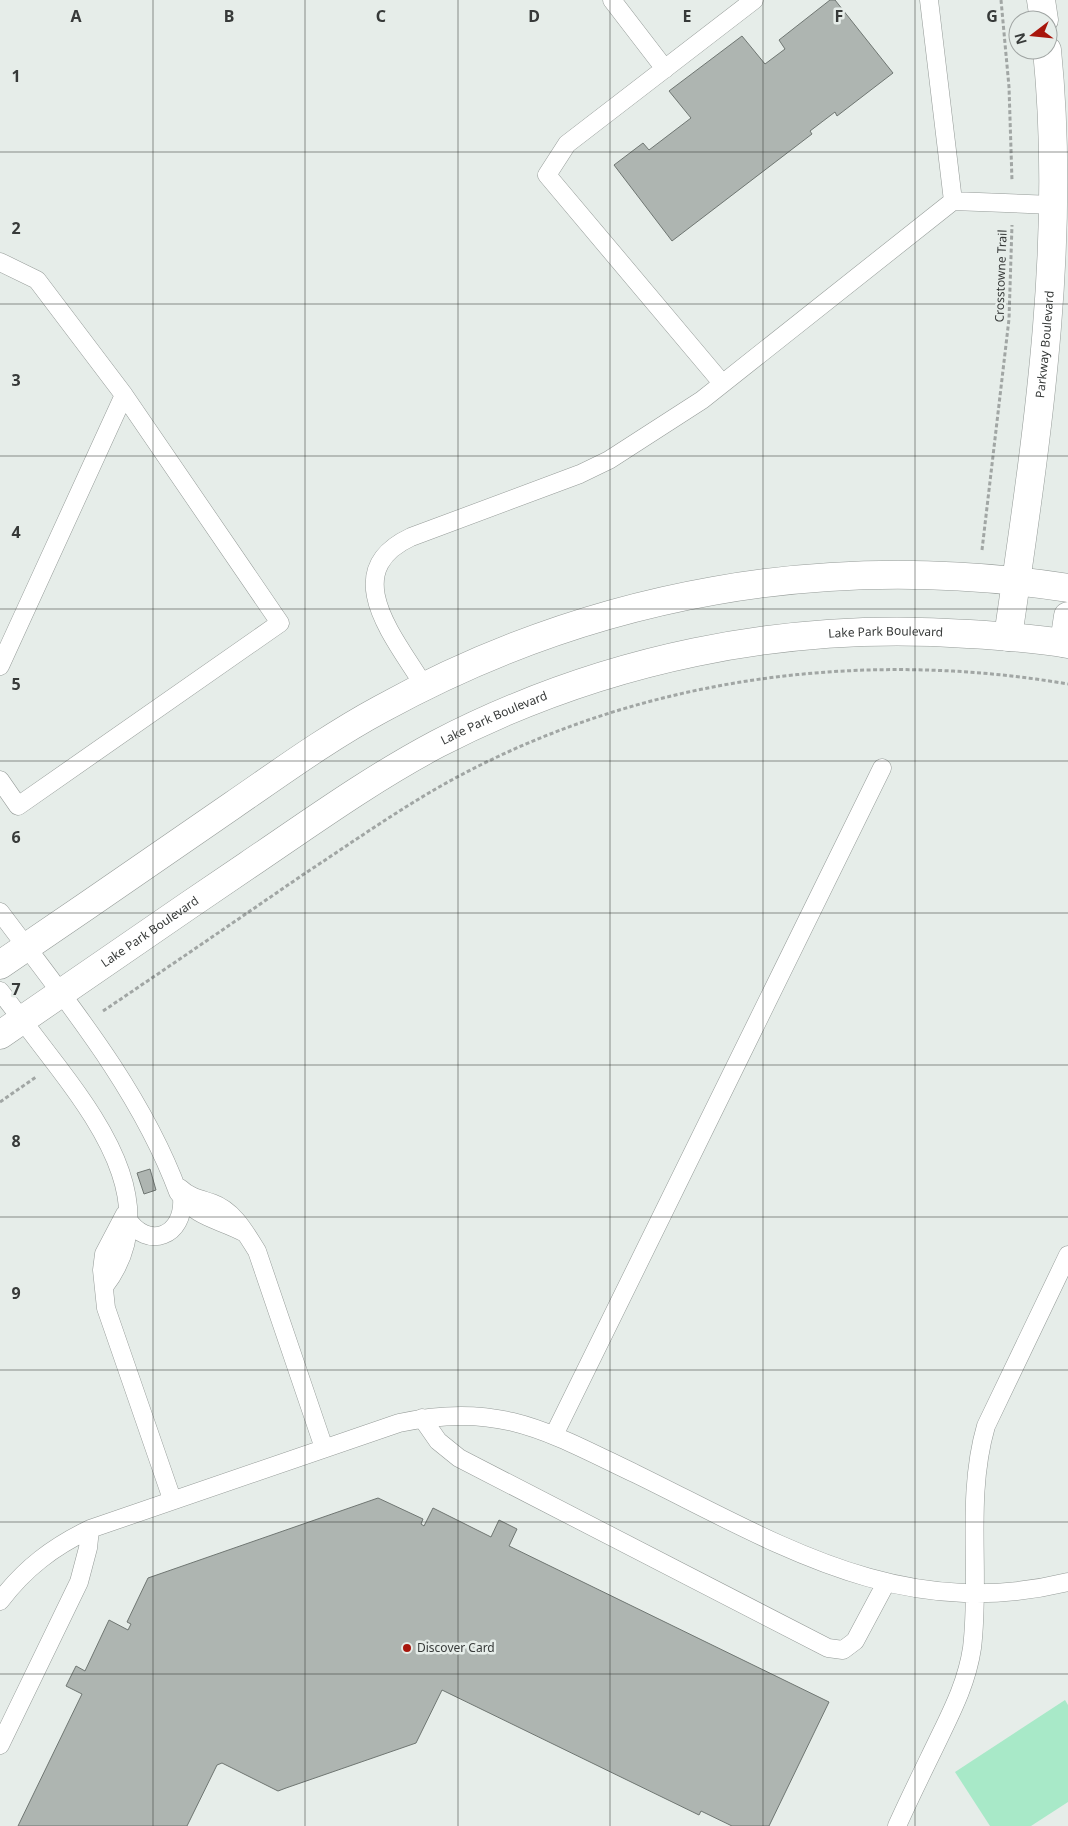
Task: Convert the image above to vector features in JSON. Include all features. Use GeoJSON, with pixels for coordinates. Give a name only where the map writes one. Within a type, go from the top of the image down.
{"type":"FeatureCollection","features":[{"type":"Feature","properties":{"kind":"street","name":"Parkway Boulevard"},"geometry":{"type":"LineString","coordinates":[[1008,637],[1038,431],[1052,279],[1052,133],[1048,60]]}},
{"type":"Feature","properties":{"kind":"street"},"geometry":{"type":"LineString","coordinates":[[0,965],[334,737],[424,686],[511,647],[558,630],[631,608],[721,588],[779,580],[842,575],[907,574],[1017,580],[1068,588]]}},
{"type":"Feature","properties":{"kind":"street"},"geometry":{"type":"LineString","coordinates":[[1066,644],[1068,616]]}},
{"type":"Feature","properties":{"kind":"street","name":"Lake Park Boulevard"},"geometry":{"type":"LineString","coordinates":[[0,1035],[289,836],[388,772],[451,737],[536,698],[643,664],[759,641],[840,633],[895,631],[1008,637],[1066,644]]}},
{"type":"Feature","properties":{"kind":"lane"},"geometry":{"type":"LineString","coordinates":[[612,0],[665,69]]}},
{"type":"Feature","properties":{"kind":"lane"},"geometry":{"type":"LineString","coordinates":[[722,383],[547,175],[567,144],[754,0]]}},
{"type":"Feature","properties":{"kind":"lane"},"geometry":{"type":"LineString","coordinates":[[929,0],[953,201]]}},
{"type":"Feature","properties":{"kind":"lane"},"geometry":{"type":"LineString","coordinates":[[424,686],[382,616],[374,596],[373,583],[376,570],[390,549],[411,537],[595,468],[702,400],[953,201],[1053,205]]}},
{"type":"Feature","properties":{"kind":"lane"},"geometry":{"type":"LineString","coordinates":[[0,262],[37,280],[124,395],[280,623],[18,806],[0,780]]}},
{"type":"Feature","properties":{"kind":"lane"},"geometry":{"type":"LineString","coordinates":[[0,666],[124,395]]}},
{"type":"Feature","properties":{"kind":"lane"},"geometry":{"type":"LineString","coordinates":[[554,1435],[882,768]]}},
{"type":"Feature","properties":{"kind":"lane"},"geometry":{"type":"LineString","coordinates":[[0,912],[61,993],[142,1113],[182,1198],[193,1210],[245,1233]]}},
{"type":"Feature","properties":{"kind":"lane"},"geometry":{"type":"LineString","coordinates":[[0,991],[85,1103],[103,1131],[122,1173],[127,1213],[132,1226],[148,1236],[168,1233],[176,1227],[181,1218],[182,1198]]}},
{"type":"Feature","properties":{"kind":"lane"},"geometry":{"type":"LineString","coordinates":[[173,1180],[194,1197],[211,1203],[229,1213],[257,1251],[324,1448]]}},
{"type":"Feature","properties":{"kind":"lane"},"geometry":{"type":"LineString","coordinates":[[127,1213],[104,1254],[102,1270],[108,1319],[172,1500]]}},
{"type":"Feature","properties":{"kind":"lane"},"geometry":{"type":"LineString","coordinates":[[896,1826],[964,1682],[971,1650],[976,1480],[981,1445],[994,1408],[1068,1255]]}},
{"type":"Feature","properties":{"kind":"lane"},"geometry":{"type":"LineString","coordinates":[[0,1601],[30,1566],[48,1552],[90,1529],[399,1423],[446,1415],[497,1418],[522,1423],[554,1435],[808,1558],[836,1569],[886,1583],[941,1592],[974,1594],[1007,1593],[1068,1582]]}},
{"type":"Feature","properties":{"kind":"lane"},"geometry":{"type":"LineString","coordinates":[[422,1418],[438,1440],[459,1458],[828,1648],[843,1650],[855,1641],[886,1583]]}},
{"type":"Feature","properties":{"kind":"lane"},"geometry":{"type":"LineString","coordinates":[[0,1745],[79,1582],[88,1548],[90,1529]]}},
{"type":"Feature","properties":{"kind":"path","name":"Crosstowne Trail"},"geometry":{"type":"LineString","coordinates":[[982,552],[1009,319],[1012,204],[1009,87],[1001,0]]}},
{"type":"Feature","properties":{"kind":"path"},"geometry":{"type":"LineString","coordinates":[[102,1012],[422,797],[503,754],[561,730],[621,710],[742,682],[836,670],[948,670],[996,673],[1068,684]]}},
{"type":"Feature","properties":{"kind":"path"},"geometry":{"type":"LineString","coordinates":[[0,1102],[36,1076]]}},
{"type":"Feature","properties":{"kind":"green space"},"geometry":{"type":"Polygon","coordinates":[[[1065,1700],[1068,1705],[1068,1802],[1031,1826],[990,1826],[955,1772],[1065,1700]]]}},
{"type":"Feature","properties":{"kind":"building"},"geometry":{"type":"Polygon","coordinates":[[[830,0],[835,0],[893,73],[837,116],[835,112],[810,131],[812,134],[672,241],[614,165],[643,143],[649,150],[691,118],[669,91],[742,36],[765,64],[785,49],[779,40],[830,0]]]}},
{"type":"Feature","properties":{"kind":"building"},"geometry":{"type":"Polygon","coordinates":[[[150,1169],[156,1190],[144,1194],[137,1173],[150,1169]]]}},
{"type":"Feature","properties":{"kind":"building","name":"Discover Card"},"geometry":{"type":"Polygon","coordinates":[[[378,1498],[423,1519],[421,1524],[424,1526],[433,1508],[491,1537],[499,1520],[517,1529],[509,1546],[829,1702],[769,1826],[732,1826],[701,1811],[699,1815],[442,1690],[416,1743],[278,1791],[222,1763],[217,1765],[187,1826],[18,1826],[82,1694],[66,1686],[76,1666],[85,1671],[109,1620],[128,1630],[131,1624],[127,1622],[148,1578],[378,1498]]]}},
{"type":"Feature","properties":{"kind":"place","name":"Discover Card"},"geometry":{"type":"Point","coordinates":[407,1648]}}]}
